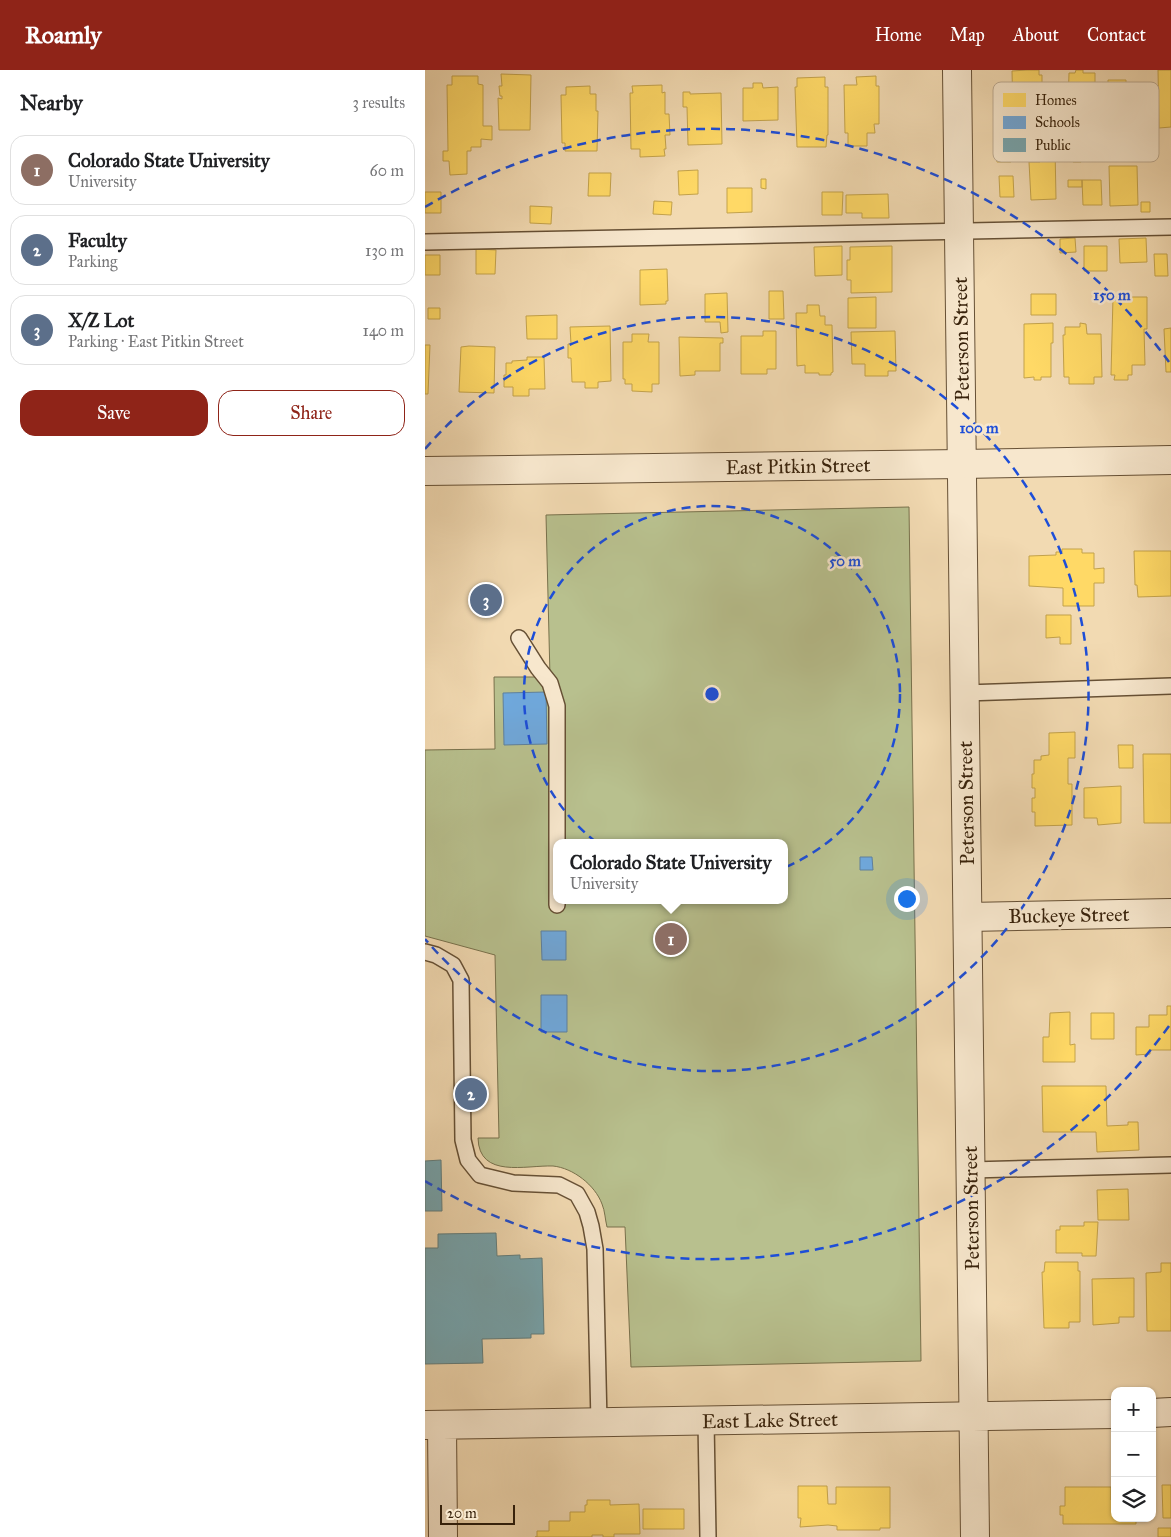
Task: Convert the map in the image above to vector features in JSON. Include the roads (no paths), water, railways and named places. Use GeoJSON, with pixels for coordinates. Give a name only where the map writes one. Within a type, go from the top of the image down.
{"type":"FeatureCollection","features":[{"type":"Feature","properties":{"kind":"street","name":"Peterson Street"},"geometry":{"type":"LineString","coordinates":[[957,70],[975,1537]]}},
{"type":"Feature","properties":{"kind":"street","name":"East Pitkin Street"},"geometry":{"type":"LineString","coordinates":[[425,471],[1171,460]]}},
{"type":"Feature","properties":{"kind":"street","name":"Buckeye Street"},"geometry":{"type":"LineString","coordinates":[[968,918],[1171,913]]}},
{"type":"Feature","properties":{"kind":"street"},"geometry":{"type":"LineString","coordinates":[[1156,1413],[1171,1412]]}},
{"type":"Feature","properties":{"kind":"street","name":"East Lake Street"},"geometry":{"type":"LineString","coordinates":[[433,1425],[1111,1414]]}},
{"type":"Feature","properties":{"kind":"street"},"geometry":{"type":"LineString","coordinates":[[433,1425],[443,1537]]}},
{"type":"Feature","properties":{"kind":"lane"},"geometry":{"type":"LineString","coordinates":[[425,242],[1171,227]]}},
{"type":"Feature","properties":{"kind":"lane"},"geometry":{"type":"LineString","coordinates":[[519,638],[550,683],[557,706],[557,839]]}},
{"type":"Feature","properties":{"kind":"lane"},"geometry":{"type":"LineString","coordinates":[[965,693],[1171,686]]}},
{"type":"Feature","properties":{"kind":"lane"},"geometry":{"type":"LineString","coordinates":[[425,952],[436,955],[453,964],[461,980],[463,1140],[469,1160],[480,1175],[513,1183],[559,1185],[577,1194],[587,1212],[595,1249],[599,1422]]}},
{"type":"Feature","properties":{"kind":"lane"},"geometry":{"type":"LineString","coordinates":[[971,1170],[1171,1165]]}},
{"type":"Feature","properties":{"kind":"lane"},"geometry":{"type":"LineString","coordinates":[[706,1421],[708,1537]]}},
{"type":"Feature","properties":{"kind":"place","name":"X/Z Lot"},"geometry":{"type":"Point","coordinates":[486,600]}},
{"type":"Feature","properties":{"kind":"place","name":"Colorado State University"},"geometry":{"type":"Point","coordinates":[671,939]}},
{"type":"Feature","properties":{"kind":"place","name":"Faculty"},"geometry":{"type":"Point","coordinates":[471,1094]}}]}
